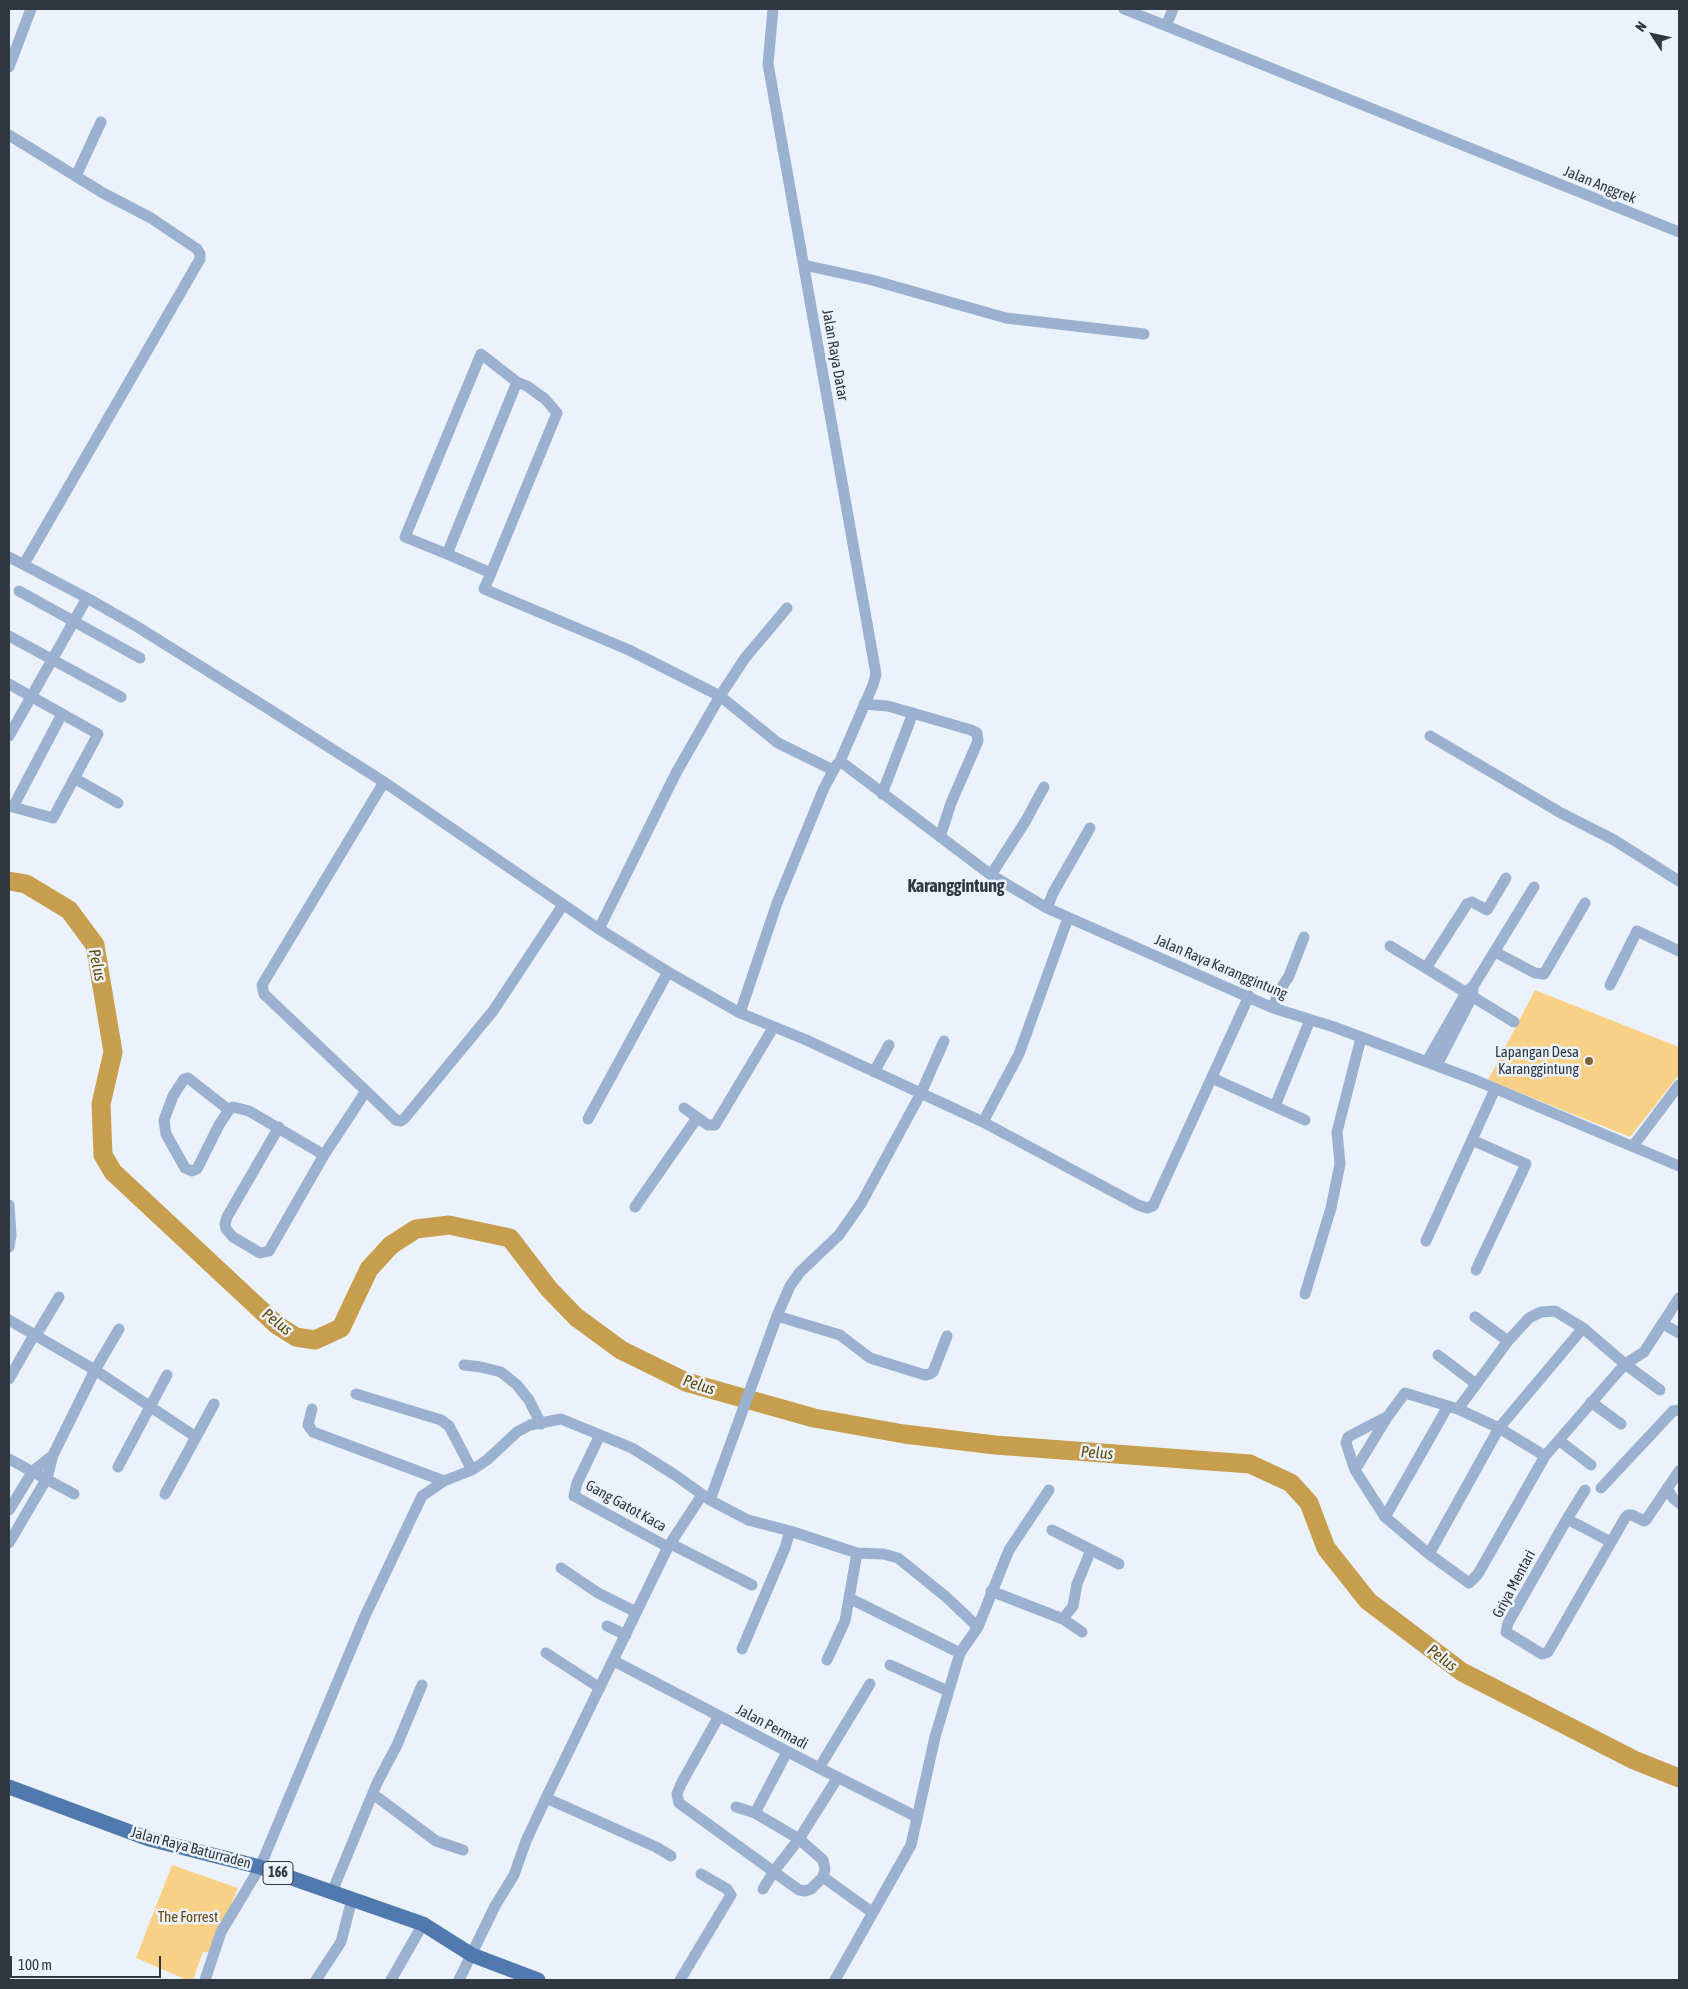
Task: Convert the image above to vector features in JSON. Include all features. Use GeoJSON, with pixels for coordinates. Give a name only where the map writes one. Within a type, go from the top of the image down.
{"type":"FeatureCollection","features":[{"type":"Feature","properties":{"kind":"main road","name":"Jalan Raya Baturraden"},"geometry":{"type":"LineString","coordinates":[[9,1787],[149,1838],[260,1867],[423,1924],[472,1955],[538,1980]]}},
{"type":"Feature","properties":{"kind":"street"},"geometry":{"type":"LineString","coordinates":[[9,67],[31,9]]}},
{"type":"Feature","properties":{"kind":"street","name":"Jalan Raya Datar"},"geometry":{"type":"LineString","coordinates":[[773,9],[768,64],[876,674],[864,704]]}},
{"type":"Feature","properties":{"kind":"street","name":"Jalan Anggrek"},"geometry":{"type":"LineString","coordinates":[[1124,9],[1679,232]]}},
{"type":"Feature","properties":{"kind":"street"},"geometry":{"type":"LineString","coordinates":[[1166,26],[1173,9]]}},
{"type":"Feature","properties":{"kind":"street"},"geometry":{"type":"LineString","coordinates":[[76,176],[101,122]]}},
{"type":"Feature","properties":{"kind":"street"},"geometry":{"type":"LineString","coordinates":[[9,135],[102,193],[151,218],[198,249],[200,254],[200,259],[24,564]]}},
{"type":"Feature","properties":{"kind":"street"},"geometry":{"type":"LineString","coordinates":[[804,265],[872,280],[1006,318],[1144,334]]}},
{"type":"Feature","properties":{"kind":"street"},"geometry":{"type":"LineString","coordinates":[[481,354],[517,382],[527,386],[545,399],[557,413],[491,573],[447,554],[405,537],[481,354]]}},
{"type":"Feature","properties":{"kind":"street"},"geometry":{"type":"LineString","coordinates":[[447,554],[517,382]]}},
{"type":"Feature","properties":{"kind":"street"},"geometry":{"type":"LineString","coordinates":[[9,558],[24,564],[87,598],[248,696],[384,782],[563,905],[668,972],[773,1028],[804,1039],[983,1122],[1138,1205],[1147,1208],[1153,1206],[1249,996]]}},
{"type":"Feature","properties":{"kind":"street","name":"Jalan Raya Karanggintung"},"geometry":{"type":"LineString","coordinates":[[491,573],[484,589],[629,650],[720,696],[778,743],[836,766],[882,794],[991,875],[1046,908],[1273,1008],[1432,1063],[1679,1166]]}},
{"type":"Feature","properties":{"kind":"street"},"geometry":{"type":"LineString","coordinates":[[19,591],[140,658]]}},
{"type":"Feature","properties":{"kind":"street"},"geometry":{"type":"LineString","coordinates":[[9,736],[87,598]]}},
{"type":"Feature","properties":{"kind":"street"},"geometry":{"type":"LineString","coordinates":[[599,929],[676,773],[720,696],[745,658],[787,608]]}},
{"type":"Feature","properties":{"kind":"street"},"geometry":{"type":"LineString","coordinates":[[9,636],[121,697]]}},
{"type":"Feature","properties":{"kind":"street"},"geometry":{"type":"LineString","coordinates":[[9,684],[98,734],[53,818],[11,806],[62,714]]}},
{"type":"Feature","properties":{"kind":"street"},"geometry":{"type":"LineString","coordinates":[[740,1012],[777,903],[864,704],[888,706],[913,713],[971,730],[978,736],[978,741],[951,803],[940,837]]}},
{"type":"Feature","properties":{"kind":"street"},"geometry":{"type":"LineString","coordinates":[[882,794],[913,713]]}},
{"type":"Feature","properties":{"kind":"street"},"geometry":{"type":"LineString","coordinates":[[1430,736],[1561,813],[1614,840],[1679,880]]}},
{"type":"Feature","properties":{"kind":"street"},"geometry":{"type":"LineString","coordinates":[[74,778],[118,803]]}},
{"type":"Feature","properties":{"kind":"street"},"geometry":{"type":"LineString","coordinates":[[384,782],[262,985],[264,994],[396,1120],[401,1121],[404,1119],[493,1011],[563,905]]}},
{"type":"Feature","properties":{"kind":"street"},"geometry":{"type":"LineString","coordinates":[[991,875],[1025,822],[1044,787]]}},
{"type":"Feature","properties":{"kind":"street"},"geometry":{"type":"LineString","coordinates":[[1046,908],[1053,892],[1090,828]]}},
{"type":"Feature","properties":{"kind":"street"},"geometry":{"type":"LineString","coordinates":[[1426,968],[1468,904],[1472,902],[1487,910],[1506,878]]}},
{"type":"Feature","properties":{"kind":"street"},"geometry":{"type":"LineString","coordinates":[[1432,1063],[1471,992],[1534,887]]}},
{"type":"Feature","properties":{"kind":"street"},"geometry":{"type":"LineString","coordinates":[[1495,952],[1535,973],[1544,974],[1586,903]]}},
{"type":"Feature","properties":{"kind":"street"},"geometry":{"type":"LineString","coordinates":[[983,1122],[1019,1054],[1068,918]]}},
{"type":"Feature","properties":{"kind":"street"},"geometry":{"type":"LineString","coordinates":[[1610,984],[1637,931],[1679,951]]}},
{"type":"Feature","properties":{"kind":"street"},"geometry":{"type":"LineString","coordinates":[[1273,1008],[1278,993],[1289,976],[1304,937]]}},
{"type":"Feature","properties":{"kind":"street"},"geometry":{"type":"LineString","coordinates":[[1390,946],[1471,992],[1514,1022]]}},
{"type":"Feature","properties":{"kind":"street"},"geometry":{"type":"LineString","coordinates":[[588,1119],[668,972]]}},
{"type":"Feature","properties":{"kind":"street"},"geometry":{"type":"LineString","coordinates":[[1275,1106],[1310,1020]]}},
{"type":"Feature","properties":{"kind":"street"},"geometry":{"type":"LineString","coordinates":[[684,1108],[708,1125],[715,1125],[773,1028]]}},
{"type":"Feature","properties":{"kind":"street"},"geometry":{"type":"LineString","coordinates":[[1305,1294],[1331,1208],[1340,1164],[1337,1132],[1361,1038]]}},
{"type":"Feature","properties":{"kind":"street"},"geometry":{"type":"LineString","coordinates":[[459,1980],[495,1906],[514,1875],[526,1841],[636,1612],[670,1546],[706,1498],[739,1422],[777,1316],[790,1286],[800,1272],[839,1235],[862,1202],[921,1093],[944,1041]]}},
{"type":"Feature","properties":{"kind":"street"},"geometry":{"type":"LineString","coordinates":[[874,1072],[889,1045]]}},
{"type":"Feature","properties":{"kind":"street"},"geometry":{"type":"LineString","coordinates":[[228,1110],[188,1078],[184,1079],[173,1096],[164,1120],[166,1134],[185,1168],[192,1171],[197,1169],[228,1110],[236,1107],[250,1111],[324,1155]]}},
{"type":"Feature","properties":{"kind":"street"},"geometry":{"type":"LineString","coordinates":[[1212,1078],[1305,1120]]}},
{"type":"Feature","properties":{"kind":"street"},"geometry":{"type":"LineString","coordinates":[[1633,1146],[1679,1085]]}},
{"type":"Feature","properties":{"kind":"street"},"geometry":{"type":"LineString","coordinates":[[1426,1241],[1495,1089]]}},
{"type":"Feature","properties":{"kind":"street"},"geometry":{"type":"LineString","coordinates":[[279,1127],[227,1217],[225,1224],[226,1229],[233,1236],[260,1253],[269,1251],[324,1155],[366,1091]]}},
{"type":"Feature","properties":{"kind":"street"},"geometry":{"type":"LineString","coordinates":[[635,1207],[697,1118]]}},
{"type":"Feature","properties":{"kind":"street"},"geometry":{"type":"LineString","coordinates":[[1472,1140],[1526,1164],[1476,1270]]}},
{"type":"Feature","properties":{"kind":"street"},"geometry":{"type":"LineString","coordinates":[[9,1205],[11,1235],[9,1247]]}},
{"type":"Feature","properties":{"kind":"street"},"geometry":{"type":"LineString","coordinates":[[9,1379],[59,1297]]}},
{"type":"Feature","properties":{"kind":"street"},"geometry":{"type":"LineString","coordinates":[[1388,1416],[1348,1437],[1346,1443],[1355,1470],[1385,1516],[1429,1554],[1469,1583],[1472,1582],[1546,1456],[1624,1364],[1644,1352],[1679,1298]]}},
{"type":"Feature","properties":{"kind":"street"},"geometry":{"type":"LineString","coordinates":[[1385,1516],[1453,1407],[1476,1384],[1508,1341],[1529,1318],[1541,1312],[1555,1311],[1583,1328],[1624,1364],[1660,1390]]}},
{"type":"Feature","properties":{"kind":"street"},"geometry":{"type":"LineString","coordinates":[[9,1313],[36,1334]]}},
{"type":"Feature","properties":{"kind":"street"},"geometry":{"type":"LineString","coordinates":[[777,1316],[840,1335],[870,1358],[916,1374],[925,1375],[933,1372],[947,1336]]}},
{"type":"Feature","properties":{"kind":"street"},"geometry":{"type":"LineString","coordinates":[[1475,1317],[1508,1341]]}},
{"type":"Feature","properties":{"kind":"street"},"geometry":{"type":"LineString","coordinates":[[9,1320],[95,1370],[196,1437]]}},
{"type":"Feature","properties":{"kind":"street"},"geometry":{"type":"LineString","coordinates":[[1663,1324],[1679,1333]]}},
{"type":"Feature","properties":{"kind":"street"},"geometry":{"type":"LineString","coordinates":[[1429,1554],[1499,1428],[1583,1328]]}},
{"type":"Feature","properties":{"kind":"street"},"geometry":{"type":"LineString","coordinates":[[9,1543],[46,1478],[52,1455],[95,1370],[119,1329]]}},
{"type":"Feature","properties":{"kind":"street"},"geometry":{"type":"LineString","coordinates":[[1438,1355],[1476,1384]]}},
{"type":"Feature","properties":{"kind":"street"},"geometry":{"type":"LineString","coordinates":[[464,1365],[501,1372],[517,1385],[529,1400],[541,1424]]}},
{"type":"Feature","properties":{"kind":"street"},"geometry":{"type":"LineString","coordinates":[[118,1467],[167,1375]]}},
{"type":"Feature","properties":{"kind":"street"},"geometry":{"type":"LineString","coordinates":[[1355,1470],[1388,1416],[1405,1393],[1453,1407],[1499,1428],[1546,1456]]}},
{"type":"Feature","properties":{"kind":"street"},"geometry":{"type":"LineString","coordinates":[[356,1394],[441,1420],[448,1426],[472,1470]]}},
{"type":"Feature","properties":{"kind":"street"},"geometry":{"type":"LineString","coordinates":[[1591,1402],[1621,1424]]}},
{"type":"Feature","properties":{"kind":"street"},"geometry":{"type":"LineString","coordinates":[[165,1494],[214,1404]]}},
{"type":"Feature","properties":{"kind":"street"},"geometry":{"type":"LineString","coordinates":[[312,1410],[308,1425],[313,1432],[444,1481]]}},
{"type":"Feature","properties":{"kind":"street"},"geometry":{"type":"LineString","coordinates":[[1601,1488],[1673,1411],[1679,1410]]}},
{"type":"Feature","properties":{"kind":"street"},"geometry":{"type":"LineString","coordinates":[[205,1980],[221,1932],[260,1867],[366,1616],[422,1496],[444,1481],[472,1470],[518,1432],[530,1425],[561,1418],[632,1448],[675,1475],[706,1498],[748,1520],[790,1531],[856,1557],[883,1554],[898,1558],[945,1596],[978,1627]]}},
{"type":"Feature","properties":{"kind":"street","name":"Gang Gatot Kaca"},"geometry":{"type":"LineString","coordinates":[[600,1435],[577,1483],[574,1496],[670,1546]]}},
{"type":"Feature","properties":{"kind":"street"},"geometry":{"type":"LineString","coordinates":[[1560,1440],[1591,1465]]}},
{"type":"Feature","properties":{"kind":"street"},"geometry":{"type":"LineString","coordinates":[[9,1510],[33,1471],[52,1455]]}},
{"type":"Feature","properties":{"kind":"street"},"geometry":{"type":"LineString","coordinates":[[9,1459],[74,1494]]}},
{"type":"Feature","properties":{"kind":"street","name":"Griya Mentari"},"geometry":{"type":"LineString","coordinates":[[1567,1519],[1505,1629],[1506,1632],[1542,1654],[1548,1652],[1628,1515],[1646,1520],[1679,1472]]}},
{"type":"Feature","properties":{"kind":"street"},"geometry":{"type":"LineString","coordinates":[[1667,1488],[1673,1498],[1679,1502]]}},
{"type":"Feature","properties":{"kind":"street"},"geometry":{"type":"LineString","coordinates":[[835,1980],[911,1845],[934,1737],[960,1653],[978,1627],[1008,1550],[1049,1490]]}},
{"type":"Feature","properties":{"kind":"street"},"geometry":{"type":"LineString","coordinates":[[1585,1490],[1567,1519],[1611,1542]]}},
{"type":"Feature","properties":{"kind":"street"},"geometry":{"type":"LineString","coordinates":[[1052,1530],[1119,1564]]}},
{"type":"Feature","properties":{"kind":"street"},"geometry":{"type":"LineString","coordinates":[[742,1649],[790,1531]]}},
{"type":"Feature","properties":{"kind":"street"},"geometry":{"type":"LineString","coordinates":[[670,1546],[752,1585]]}},
{"type":"Feature","properties":{"kind":"street"},"geometry":{"type":"LineString","coordinates":[[1063,1619],[1073,1606],[1077,1584],[1091,1550]]}},
{"type":"Feature","properties":{"kind":"street"},"geometry":{"type":"LineString","coordinates":[[827,1660],[845,1620],[856,1557]]}},
{"type":"Feature","properties":{"kind":"street"},"geometry":{"type":"LineString","coordinates":[[561,1568],[598,1593],[636,1612]]}},
{"type":"Feature","properties":{"kind":"street"},"geometry":{"type":"LineString","coordinates":[[991,1592],[1063,1619],[1082,1632]]}},
{"type":"Feature","properties":{"kind":"street"},"geometry":{"type":"LineString","coordinates":[[848,1598],[960,1653]]}},
{"type":"Feature","properties":{"kind":"street"},"geometry":{"type":"LineString","coordinates":[[607,1626],[626,1635]]}},
{"type":"Feature","properties":{"kind":"street"},"geometry":{"type":"LineString","coordinates":[[546,1653],[600,1688]]}},
{"type":"Feature","properties":{"kind":"street","name":"Jalan Permadi"},"geometry":{"type":"LineString","coordinates":[[614,1661],[787,1752],[917,1817]]}},
{"type":"Feature","properties":{"kind":"street"},"geometry":{"type":"LineString","coordinates":[[890,1666],[948,1691]]}},
{"type":"Feature","properties":{"kind":"street"},"geometry":{"type":"LineString","coordinates":[[819,1768],[870,1684]]}},
{"type":"Feature","properties":{"kind":"street"},"geometry":{"type":"LineString","coordinates":[[332,1892],[382,1771],[397,1745],[422,1685]]}},
{"type":"Feature","properties":{"kind":"street"},"geometry":{"type":"LineString","coordinates":[[719,1716],[681,1784],[677,1799],[692,1813],[799,1890],[805,1892],[822,1877],[825,1869],[823,1860],[800,1839],[755,1813],[736,1807]]}},
{"type":"Feature","properties":{"kind":"street"},"geometry":{"type":"LineString","coordinates":[[755,1813],[787,1752]]}},
{"type":"Feature","properties":{"kind":"street"},"geometry":{"type":"LineString","coordinates":[[763,1889],[774,1871],[800,1839],[838,1777]]}},
{"type":"Feature","properties":{"kind":"street"},"geometry":{"type":"LineString","coordinates":[[373,1794],[436,1840],[463,1850]]}},
{"type":"Feature","properties":{"kind":"street"},"geometry":{"type":"LineString","coordinates":[[546,1798],[656,1847],[671,1856]]}},
{"type":"Feature","properties":{"kind":"street"},"geometry":{"type":"LineString","coordinates":[[680,1980],[731,1895],[727,1889],[701,1874]]}},
{"type":"Feature","properties":{"kind":"street"},"geometry":{"type":"LineString","coordinates":[[822,1877],[873,1913]]}},
{"type":"Feature","properties":{"kind":"street"},"geometry":{"type":"LineString","coordinates":[[316,1980],[341,1942],[352,1899]]}},
{"type":"Feature","properties":{"kind":"street"},"geometry":{"type":"LineString","coordinates":[[391,1980],[423,1924]]}},
{"type":"Feature","properties":{"kind":"green space","name":"Lapangan Desa Karanggintung"},"geometry":{"type":"Polygon","coordinates":[[[1535,990],[1679,1047],[1679,1075],[1630,1137],[1488,1080],[1535,990]]]}},
{"type":"Feature","properties":{"kind":"green space","name":"The Forrest"},"geometry":{"type":"Polygon","coordinates":[[[172,1865],[238,1888],[211,1952],[203,1952],[193,1980],[187,1980],[136,1958],[172,1865]]]}},
{"type":"Feature","properties":{"kind":"waterway","name":"Pelus"},"geometry":{"type":"LineString","coordinates":[[9,881],[26,884],[69,910],[95,945],[113,1052],[101,1104],[103,1155],[113,1172],[277,1325],[296,1337],[315,1340],[341,1328],[369,1269],[391,1245],[416,1229],[449,1225],[510,1238],[549,1289],[576,1317],[621,1350],[686,1382],[814,1418],[904,1434],[995,1445],[1250,1464],[1291,1483],[1309,1503],[1326,1548],[1368,1601],[1462,1672],[1634,1760],[1679,1778]]}},
{"type":"Feature","properties":{"kind":"place","name":"Lapangan Desa Karanggintung"},"geometry":{"type":"Point","coordinates":[1589,1061]}},
{"type":"Feature","properties":{"kind":"district","name":"Karanggintung"},"geometry":{"type":"Point","coordinates":[956,886]}}]}
